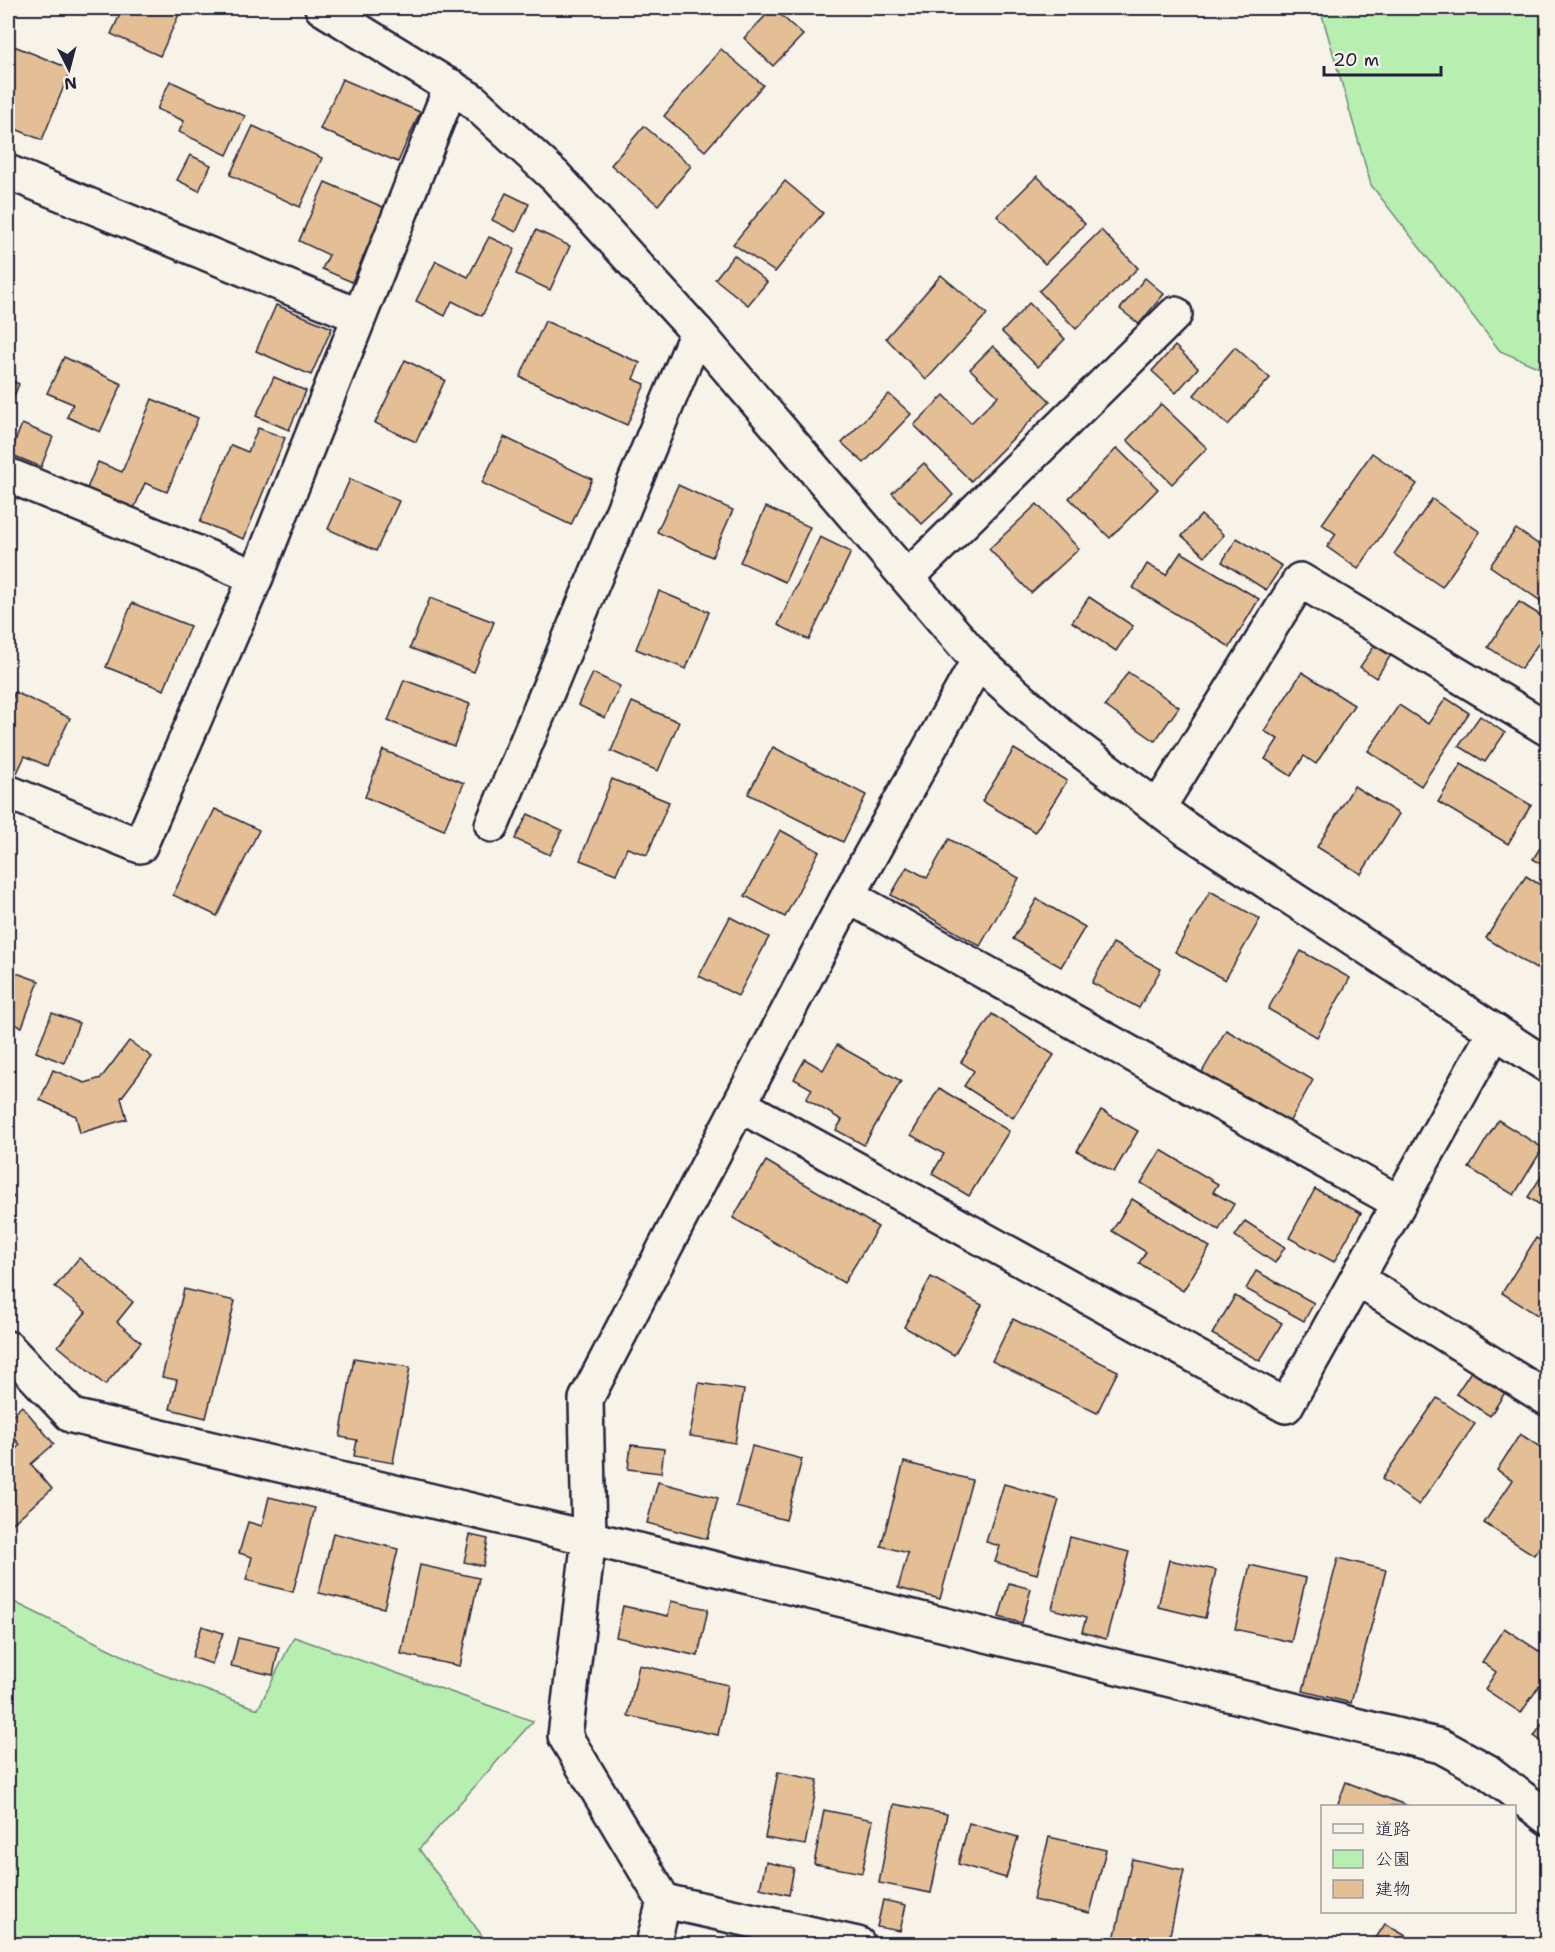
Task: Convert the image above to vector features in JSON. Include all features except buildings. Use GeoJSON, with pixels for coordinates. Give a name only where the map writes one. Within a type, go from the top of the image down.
{"type":"FeatureCollection","features":[{"type":"Feature","properties":{"kind":"street"},"geometry":{"type":"LineString","coordinates":[[322,8],[472,100],[556,177],[698,332],[978,661],[1063,737],[1195,835],[1548,1066]]}},
{"type":"Feature","properties":{"kind":"street"},"geometry":{"type":"LineString","coordinates":[[8,792],[140,846],[256,577],[451,86]]}},
{"type":"Feature","properties":{"kind":"street"},"geometry":{"type":"LineString","coordinates":[[8,172],[359,316]]}},
{"type":"Feature","properties":{"kind":"street"},"geometry":{"type":"LineString","coordinates":[[908,577],[1175,314]]}},
{"type":"Feature","properties":{"kind":"street"},"geometry":{"type":"LineString","coordinates":[[492,825],[698,332]]}},
{"type":"Feature","properties":{"kind":"street"},"geometry":{"type":"LineString","coordinates":[[8,475],[256,577]]}},
{"type":"Feature","properties":{"kind":"street"},"geometry":{"type":"LineString","coordinates":[[1158,808],[1300,580],[1544,720]]}},
{"type":"Feature","properties":{"kind":"street"},"geometry":{"type":"LineString","coordinates":[[653,1944],[664,1901],[565,1736],[589,1538],[586,1399],[848,896],[978,661]]}},
{"type":"Feature","properties":{"kind":"street"},"geometry":{"type":"LineString","coordinates":[[848,896],[1398,1202]]}},
{"type":"Feature","properties":{"kind":"street"},"geometry":{"type":"LineString","coordinates":[[740,1105],[1286,1406],[1495,1031]]}},
{"type":"Feature","properties":{"kind":"street"},"geometry":{"type":"LineString","coordinates":[[1357,1279],[1548,1400]]}},
{"type":"Feature","properties":{"kind":"street"},"geometry":{"type":"LineString","coordinates":[[8,1348],[72,1416],[589,1538],[1441,1746],[1487,1771],[1548,1818]]}},
{"type":"Feature","properties":{"kind":"street"},"geometry":{"type":"LineString","coordinates":[[664,1901],[858,1944]]}},
{"type":"Feature","properties":{"kind":"green space"},"geometry":{"type":"Polygon","coordinates":[[[1320,8],[1547,8],[1547,371],[1500,351],[1371,185],[1320,8]]]}},
{"type":"Feature","properties":{"kind":"green space"},"geometry":{"type":"Polygon","coordinates":[[[8,1599],[158,1673],[258,1709],[294,1637],[533,1721],[419,1849],[488,1944],[8,1944],[8,1599]]]}}]}
